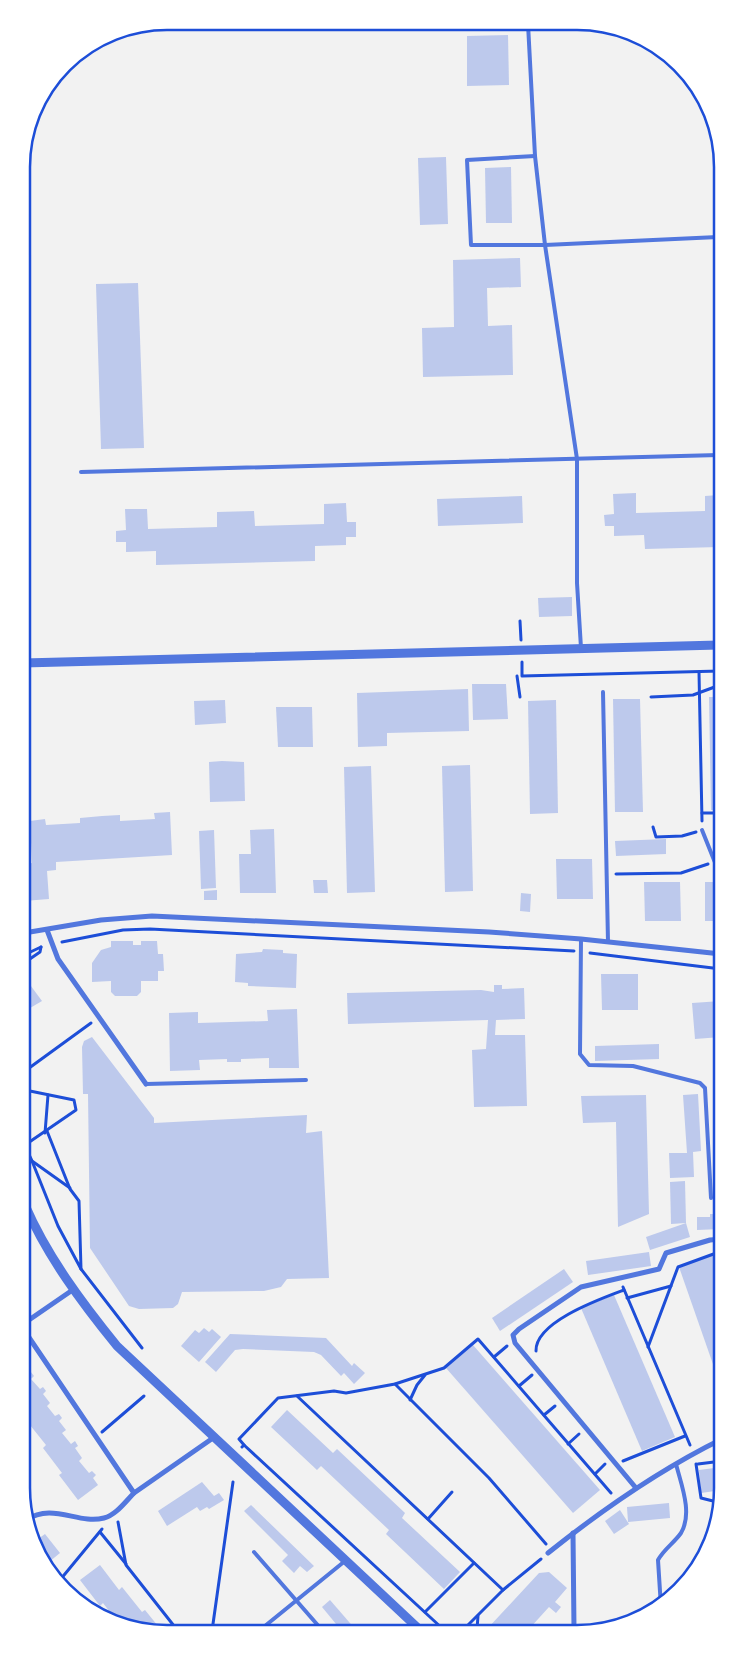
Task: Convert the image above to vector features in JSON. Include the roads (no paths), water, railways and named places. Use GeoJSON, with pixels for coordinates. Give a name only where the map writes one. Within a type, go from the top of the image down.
{"type":"FeatureCollection","features":[{"type":"Feature","properties":{"kind":"street"},"geometry":{"type":"LineString","coordinates":[[30,663],[714,645]]}},
{"type":"Feature","properties":{"kind":"street"},"geometry":{"type":"LineString","coordinates":[[30,932],[101,920],[152,916],[581,939],[714,953]]}},
{"type":"Feature","properties":{"kind":"street"},"geometry":{"type":"LineString","coordinates":[[47,930],[58,959],[146,1084]]}},
{"type":"Feature","properties":{"kind":"street"},"geometry":{"type":"LineString","coordinates":[[30,1216],[74,1289],[117,1346],[213,1438],[346,1559],[415,1625]]}},
{"type":"Feature","properties":{"kind":"street"},"geometry":{"type":"LineString","coordinates":[[636,1488],[617,1463],[514,1343],[513,1335],[519,1329],[582,1288],[659,1269],[666,1253],[714,1240]]}},
{"type":"Feature","properties":{"kind":"street"},"geometry":{"type":"LineString","coordinates":[[30,1319],[74,1289]]}},
{"type":"Feature","properties":{"kind":"street"},"geometry":{"type":"LineString","coordinates":[[30,1339],[134,1493]]}},
{"type":"Feature","properties":{"kind":"street"},"geometry":{"type":"LineString","coordinates":[[34,1517],[50,1512],[94,1519],[105,1518],[116,1511],[134,1493],[213,1438]]}},
{"type":"Feature","properties":{"kind":"street"},"geometry":{"type":"LineString","coordinates":[[548,1553],[616,1500],[714,1443]]}},
{"type":"Feature","properties":{"kind":"street"},"geometry":{"type":"LineString","coordinates":[[573,1533],[574,1625]]}},
{"type":"Feature","properties":{"kind":"lane"},"geometry":{"type":"LineString","coordinates":[[528,30],[535,156],[545,245],[577,459],[577,583],[581,648]]}},
{"type":"Feature","properties":{"kind":"lane"},"geometry":{"type":"LineString","coordinates":[[535,156],[467,160],[471,245],[545,245],[714,237]]}},
{"type":"Feature","properties":{"kind":"lane"},"geometry":{"type":"LineString","coordinates":[[81,472],[714,455]]}},
{"type":"Feature","properties":{"kind":"lane"},"geometry":{"type":"LineString","coordinates":[[603,692],[608,942]]}},
{"type":"Feature","properties":{"kind":"lane"},"geometry":{"type":"LineString","coordinates":[[702,830],[714,862]]}},
{"type":"Feature","properties":{"kind":"lane"},"geometry":{"type":"LineString","coordinates":[[581,939],[578,1047],[583,1060],[589,1065],[633,1066],[700,1082],[705,1088],[707,1096],[710,1198]]}},
{"type":"Feature","properties":{"kind":"lane"},"geometry":{"type":"LineString","coordinates":[[146,1084],[306,1080]]}},
{"type":"Feature","properties":{"kind":"lane"},"geometry":{"type":"LineString","coordinates":[[660,1596],[658,1560],[681,1533],[686,1521],[685,1499],[676,1464]]}},
{"type":"Feature","properties":{"kind":"lane"},"geometry":{"type":"LineString","coordinates":[[254,1552],[318,1625]]}},
{"type":"Feature","properties":{"kind":"lane"},"geometry":{"type":"LineString","coordinates":[[267,1625],[298,1601],[346,1559]]}}]}
